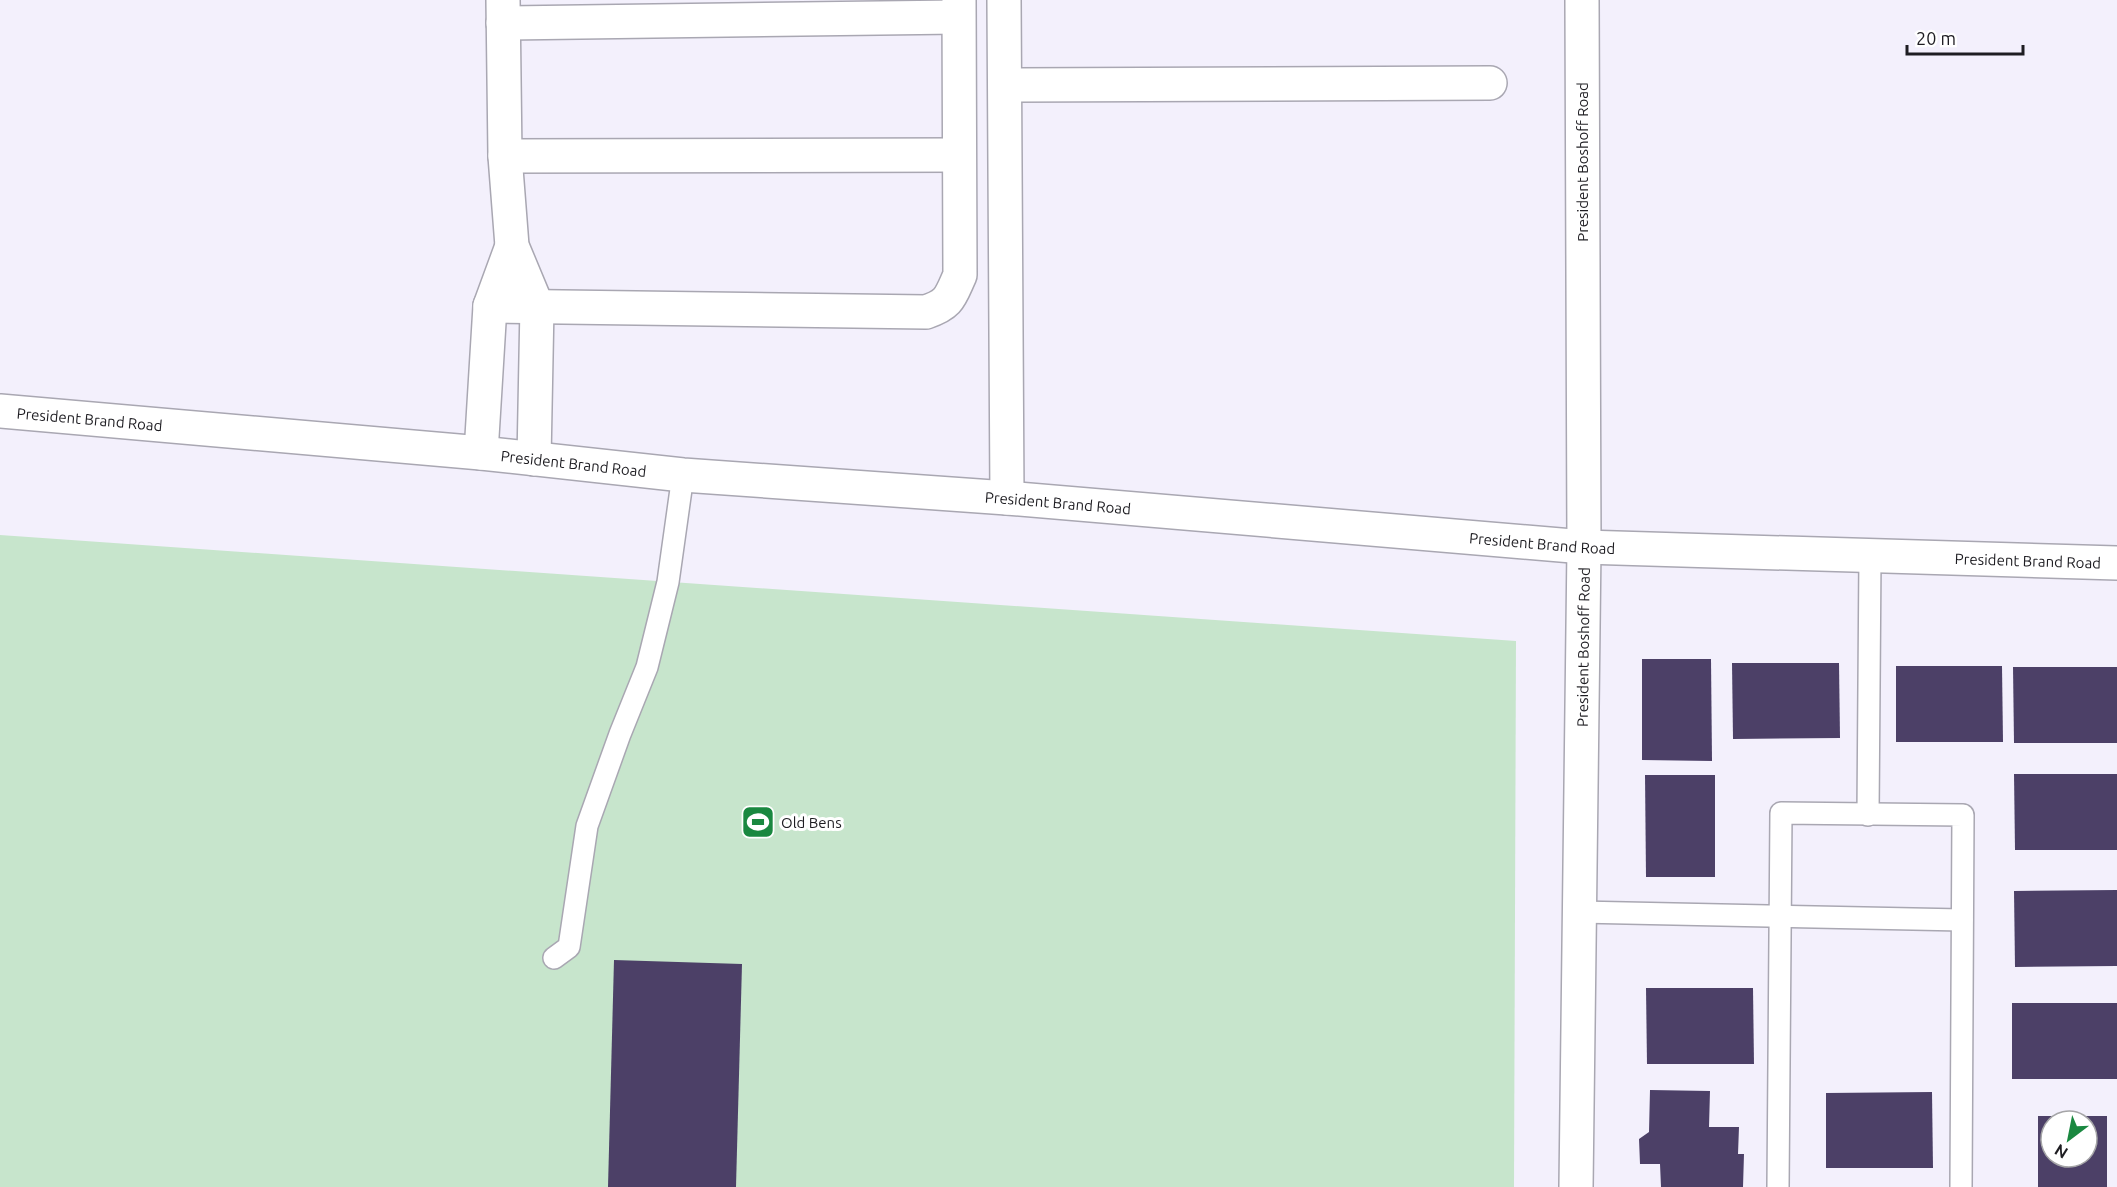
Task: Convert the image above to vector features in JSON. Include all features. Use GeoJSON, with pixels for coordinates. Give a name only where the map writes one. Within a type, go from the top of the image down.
{"type":"FeatureCollection","features":[{"type":"Feature","properties":{"kind":"street"},"geometry":{"type":"LineString","coordinates":[[1004,0],[1007,498]]}},
{"type":"Feature","properties":{"kind":"street","name":"President Boshoff Road"},"geometry":{"type":"LineString","coordinates":[[1576,1187],[1584,547],[1582,0]]}},
{"type":"Feature","properties":{"kind":"street"},"geometry":{"type":"LineString","coordinates":[[490,306],[537,306],[927,312],[942,307],[960,275],[959,9],[503,12],[506,156],[512,246],[537,306],[534,459]]}},
{"type":"Feature","properties":{"kind":"street"},"geometry":{"type":"LineString","coordinates":[[1005,85],[1490,83]]}},
{"type":"Feature","properties":{"kind":"street"},"geometry":{"type":"LineString","coordinates":[[506,156],[958,154]]}},
{"type":"Feature","properties":{"kind":"street"},"geometry":{"type":"LineString","coordinates":[[481,453],[490,306],[512,246]]}},
{"type":"Feature","properties":{"kind":"street","name":"President Brand Road"},"geometry":{"type":"LineString","coordinates":[[0,411],[481,453],[683,474],[1007,498],[1584,547],[2117,562]]}},
{"type":"Feature","properties":{"kind":"lane"},"geometry":{"type":"LineString","coordinates":[[554,958],[569,947],[587,826],[620,734],[647,668],[668,582],[683,474]]}},
{"type":"Feature","properties":{"kind":"lane"},"geometry":{"type":"LineString","coordinates":[[1868,815],[1870,556]]}},
{"type":"Feature","properties":{"kind":"lane"},"geometry":{"type":"LineString","coordinates":[[1778,1187],[1781,813],[1963,815],[1961,1187]]}},
{"type":"Feature","properties":{"kind":"lane"},"geometry":{"type":"LineString","coordinates":[[1579,912],[1962,920]]}},
{"type":"Feature","properties":{"kind":"green space","name":"Old Bens"},"geometry":{"type":"Polygon","coordinates":[[[0,535],[1516,641],[1514,1187],[0,1187],[0,535]]]}},
{"type":"Feature","properties":{"kind":"building"},"geometry":{"type":"Polygon","coordinates":[[[1642,659],[1711,659],[1712,761],[1642,760],[1642,659]]]}},
{"type":"Feature","properties":{"kind":"building"},"geometry":{"type":"Polygon","coordinates":[[[1732,663],[1839,663],[1840,738],[1733,739],[1732,663]]]}},
{"type":"Feature","properties":{"kind":"building"},"geometry":{"type":"Polygon","coordinates":[[[1896,666],[2002,666],[2003,742],[1896,742],[1896,666]]]}},
{"type":"Feature","properties":{"kind":"building"},"geometry":{"type":"Polygon","coordinates":[[[2013,667],[2117,667],[2117,743],[2014,743],[2013,667]]]}},
{"type":"Feature","properties":{"kind":"building"},"geometry":{"type":"Polygon","coordinates":[[[2014,774],[2117,774],[2117,850],[2015,850],[2014,774]]]}},
{"type":"Feature","properties":{"kind":"building"},"geometry":{"type":"Polygon","coordinates":[[[1645,775],[1715,775],[1715,877],[1646,877],[1645,775]]]}},
{"type":"Feature","properties":{"kind":"building"},"geometry":{"type":"Polygon","coordinates":[[[2117,890],[2117,966],[2015,967],[2014,891],[2117,890]]]}},
{"type":"Feature","properties":{"kind":"building"},"geometry":{"type":"Polygon","coordinates":[[[614,960],[742,964],[736,1187],[608,1187],[614,960]]]}},
{"type":"Feature","properties":{"kind":"building"},"geometry":{"type":"Polygon","coordinates":[[[1646,988],[1753,988],[1754,1064],[1647,1064],[1646,988]]]}},
{"type":"Feature","properties":{"kind":"building"},"geometry":{"type":"Polygon","coordinates":[[[2012,1003],[2117,1003],[2117,1079],[2012,1079],[2012,1003]]]}},
{"type":"Feature","properties":{"kind":"building"},"geometry":{"type":"Polygon","coordinates":[[[1650,1090],[1710,1091],[1709,1127],[1739,1127],[1738,1154],[1744,1154],[1743,1187],[1661,1187],[1660,1164],[1640,1164],[1639,1139],[1649,1132],[1650,1090]]]}},
{"type":"Feature","properties":{"kind":"building"},"geometry":{"type":"Polygon","coordinates":[[[1932,1092],[1933,1168],[1826,1168],[1826,1093],[1932,1092]]]}},
{"type":"Feature","properties":{"kind":"building"},"geometry":{"type":"Polygon","coordinates":[[[2038,1116],[2039,1169],[2099,1169],[2099,1116],[2107,1116],[2107,1187],[2038,1187],[2038,1116]]]}},
{"type":"Feature","properties":{"kind":"place","name":"Old Bens"},"geometry":{"type":"Point","coordinates":[758,822]}}]}
